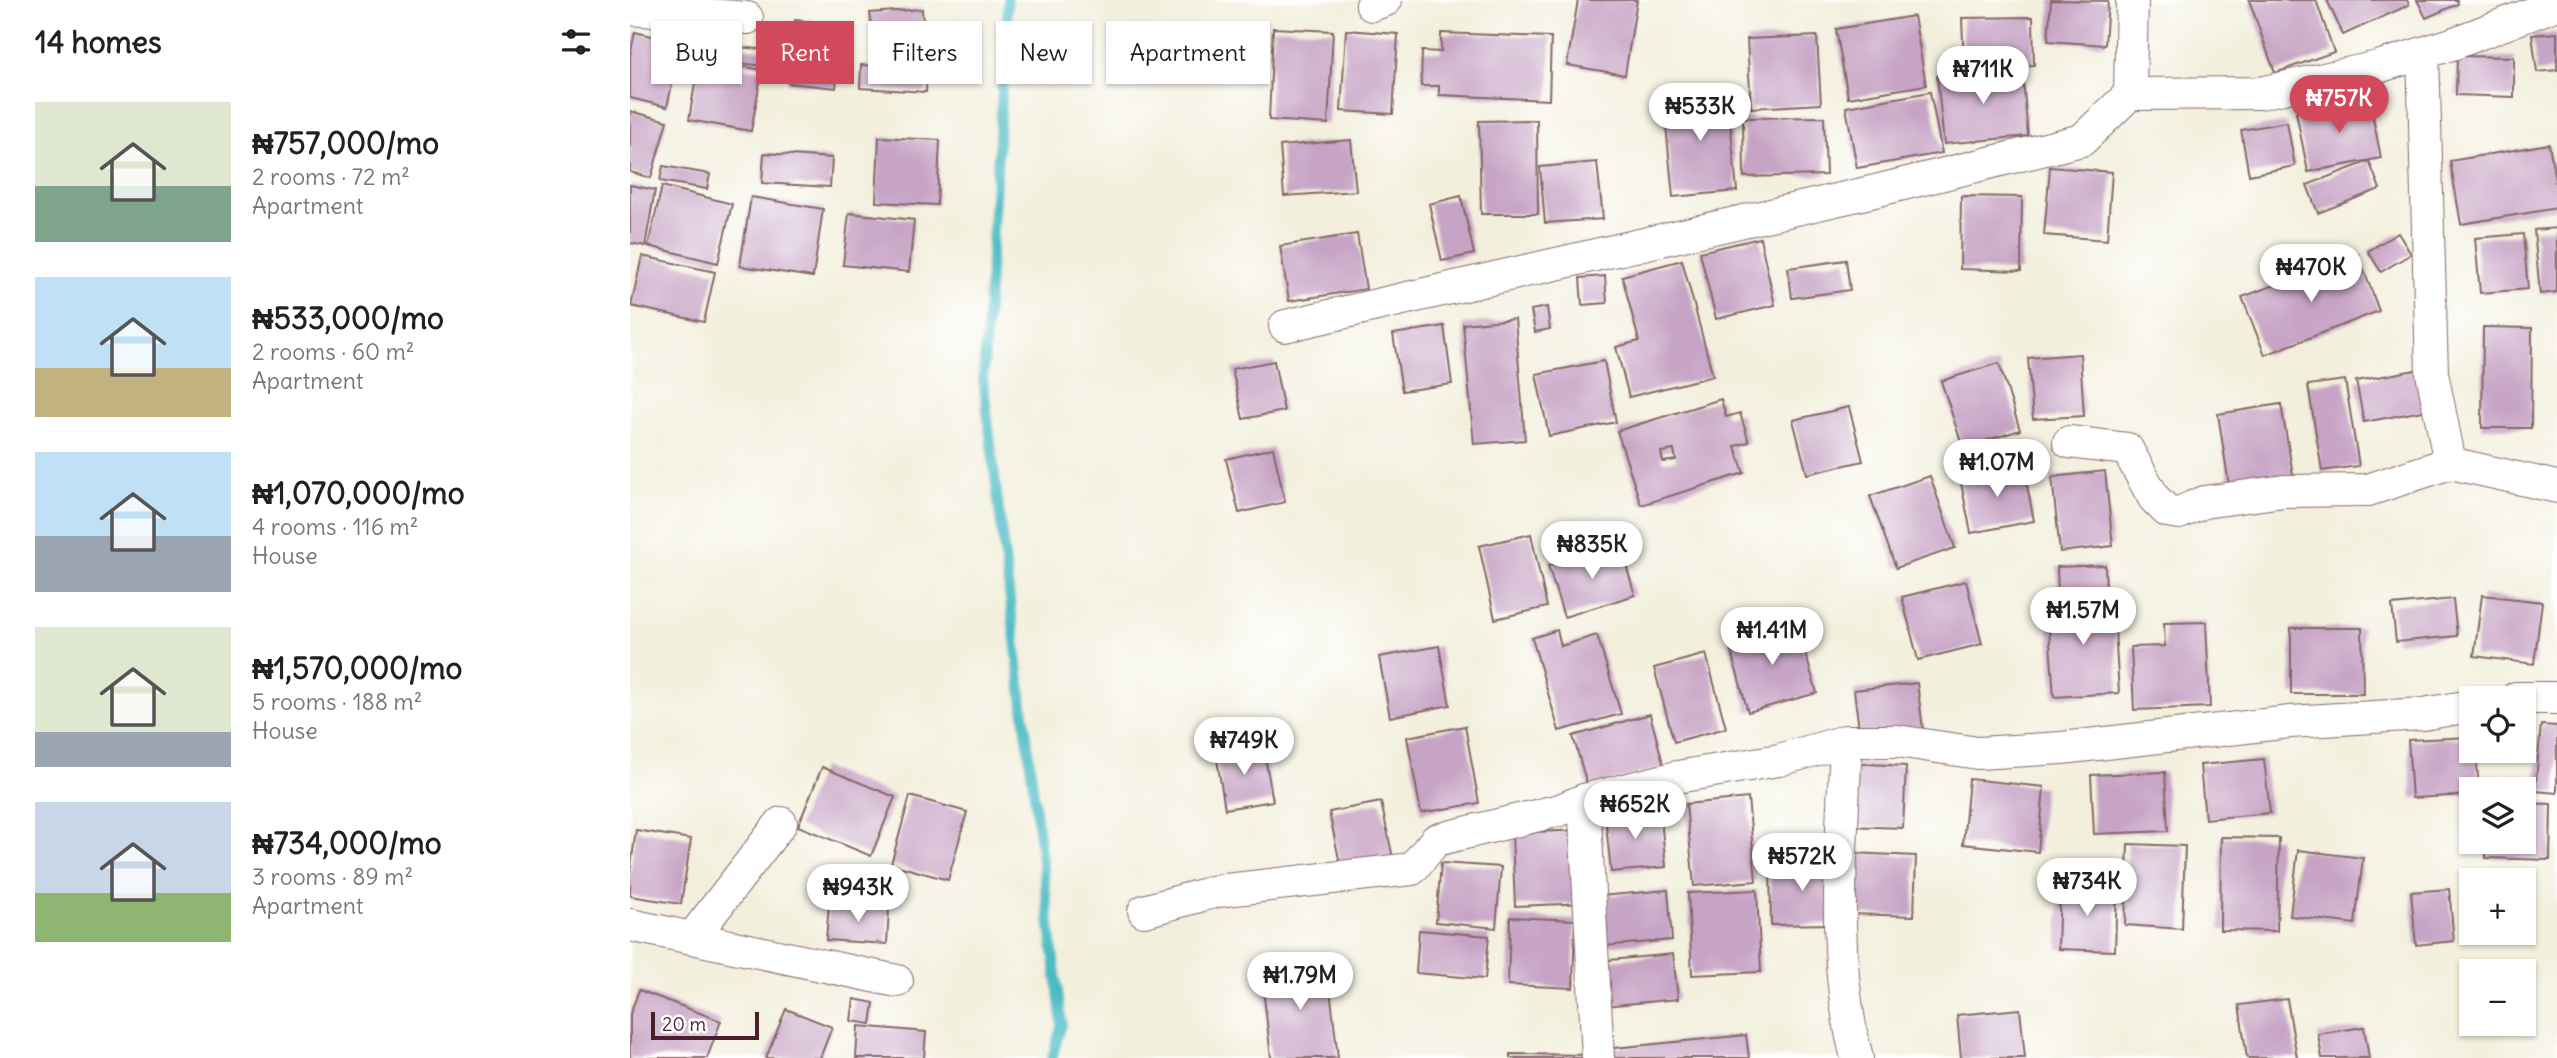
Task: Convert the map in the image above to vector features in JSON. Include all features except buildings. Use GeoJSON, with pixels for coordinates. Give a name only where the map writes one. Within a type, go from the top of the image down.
{"type":"FeatureCollection","features":[{"type":"Feature","properties":{"kind":"street"},"geometry":{"type":"LineString","coordinates":[[2130,94],[2132,0]]}},
{"type":"Feature","properties":{"kind":"street"},"geometry":{"type":"LineString","coordinates":[[1285,326],[1849,197],[2082,140],[2130,94],[2260,93],[2378,67],[2557,4]]}},
{"type":"Feature","properties":{"kind":"street"},"geometry":{"type":"LineString","coordinates":[[630,9],[747,18]]}},
{"type":"Feature","properties":{"kind":"street"},"geometry":{"type":"LineString","coordinates":[[2423,53],[2432,373],[2450,463]]}},
{"type":"Feature","properties":{"kind":"street"},"geometry":{"type":"LineString","coordinates":[[2069,442],[2127,449],[2154,498],[2167,511],[2179,513],[2204,502],[2284,491],[2368,490],[2450,463],[2557,487]]}},
{"type":"Feature","properties":{"kind":"street"},"geometry":{"type":"LineString","coordinates":[[2536,698],[2557,698]]}},
{"type":"Feature","properties":{"kind":"street"},"geometry":{"type":"LineString","coordinates":[[1144,911],[1217,891],[1412,869],[1436,840],[1560,810],[1584,800],[1677,777],[1779,760],[1846,741],[1896,741],[1978,753],[2062,748],[2290,722],[2423,714],[2459,708]]}},
{"type":"Feature","properties":{"kind":"street"},"geometry":{"type":"LineString","coordinates":[[1846,741],[1840,912],[1846,1018],[1857,1058]]}},
{"type":"Feature","properties":{"kind":"street"},"geometry":{"type":"LineString","coordinates":[[1584,800],[1598,1058]]}},
{"type":"Feature","properties":{"kind":"street"},"geometry":{"type":"LineString","coordinates":[[692,938],[781,823]]}},
{"type":"Feature","properties":{"kind":"street"},"geometry":{"type":"LineString","coordinates":[[630,925],[897,981]]}},
{"type":"Feature","properties":{"kind":"waterway"},"geometry":{"type":"LineString","coordinates":[[1008,0],[983,379],[1062,1024],[1052,1058]]}}]}
